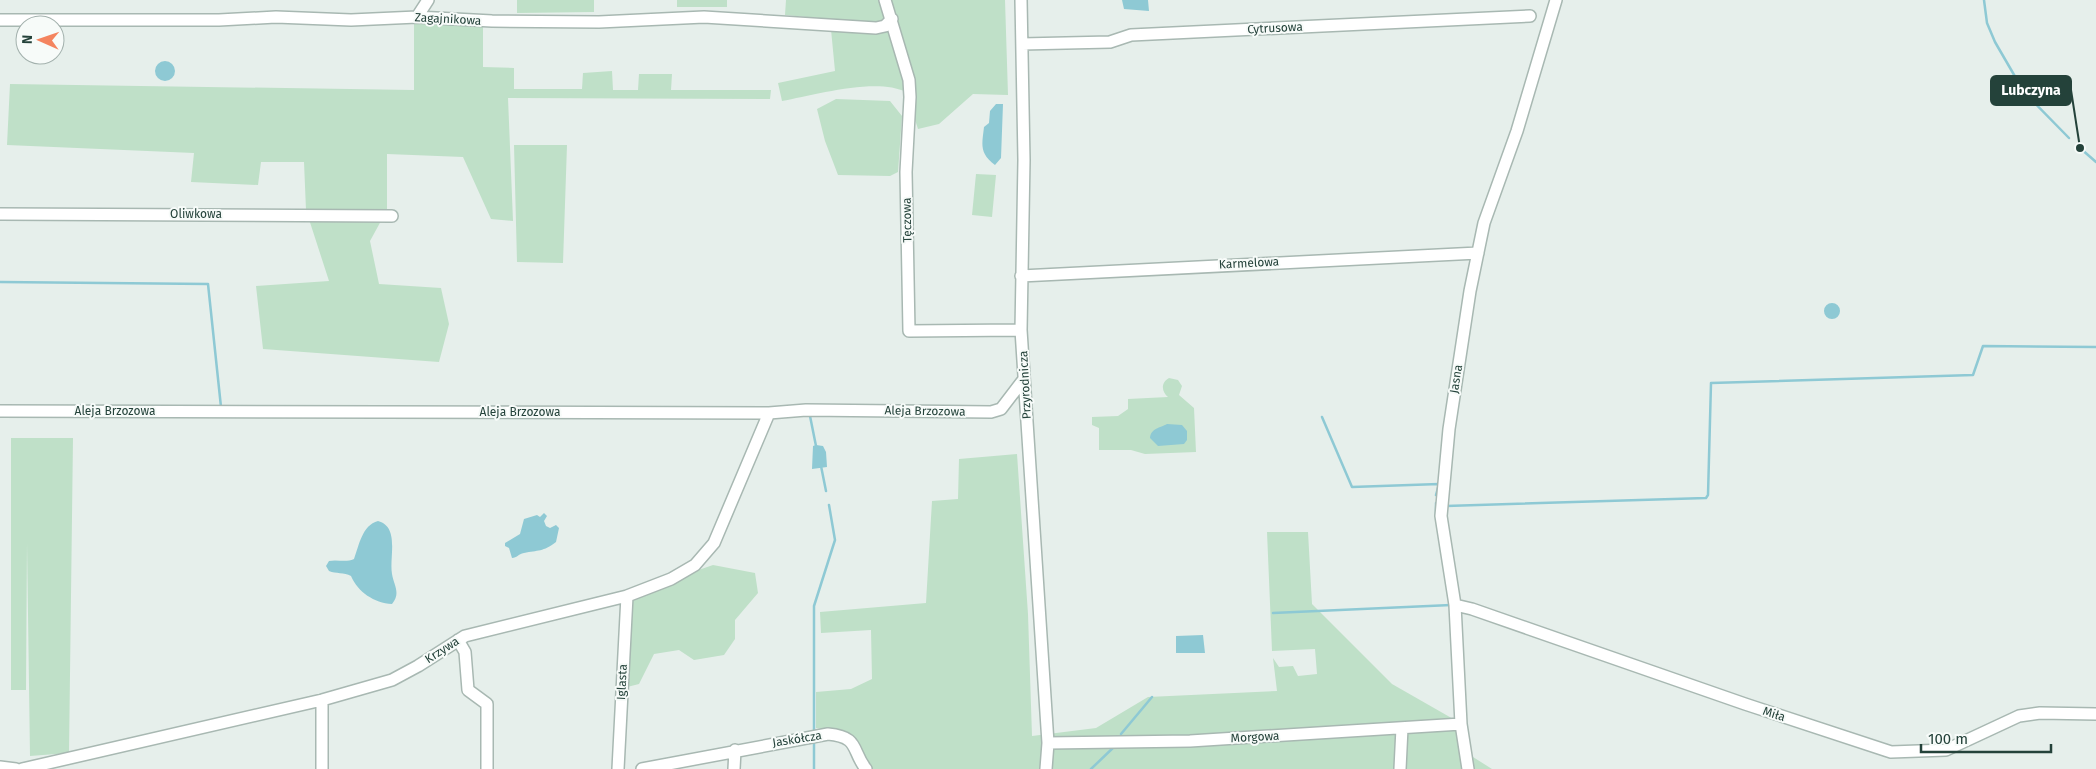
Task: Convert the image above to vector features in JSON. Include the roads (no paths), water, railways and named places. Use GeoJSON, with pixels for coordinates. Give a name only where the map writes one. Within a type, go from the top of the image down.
{"type":"FeatureCollection","features":[{"type":"Feature","properties":{"kind":"street"},"geometry":{"type":"LineString","coordinates":[[417,17],[428,0]]}},
{"type":"Feature","properties":{"kind":"street","name":"Tęczowa"},"geometry":{"type":"LineString","coordinates":[[885,0],[909,80],[910,97],[906,172],[908,331],[1022,330]]}},
{"type":"Feature","properties":{"kind":"street","name":"Przyrodnicza"},"geometry":{"type":"LineString","coordinates":[[1021,0],[1024,160],[1021,276],[1022,330],[1048,743],[1046,769]]}},
{"type":"Feature","properties":{"kind":"street","name":"Jasna"},"geometry":{"type":"LineString","coordinates":[[1468,769],[1461,724],[1455,605],[1442,530],[1441,501],[1451,411],[1484,223],[1518,125],[1556,0]]}},
{"type":"Feature","properties":{"kind":"street","name":"Cytrusowa"},"geometry":{"type":"LineString","coordinates":[[1022,44],[1110,42],[1131,35],[1530,16]]}},
{"type":"Feature","properties":{"kind":"street","name":"Zagajnikowa"},"geometry":{"type":"LineString","coordinates":[[0,20],[219,20],[276,18],[351,20],[417,17],[492,21],[599,22],[704,17],[876,28],[885,26],[892,19]]}},
{"type":"Feature","properties":{"kind":"street","name":"Oliwkowa"},"geometry":{"type":"LineString","coordinates":[[0,214],[392,216]]}},
{"type":"Feature","properties":{"kind":"street","name":"Karmelowa"},"geometry":{"type":"LineString","coordinates":[[1021,276],[1478,253]]}},
{"type":"Feature","properties":{"kind":"street","name":"Aleja Brzozowa"},"geometry":{"type":"LineString","coordinates":[[0,410],[769,413],[806,410],[991,412],[1001,409],[1024,379]]}},
{"type":"Feature","properties":{"kind":"street","name":"Krzywa"},"geometry":{"type":"LineString","coordinates":[[22,769],[322,700],[392,680],[418,666],[458,640],[476,632],[626,596],[671,579],[694,565],[708,552],[724,522],[769,413]]}},
{"type":"Feature","properties":{"kind":"street","name":"Iglasta"},"geometry":{"type":"LineString","coordinates":[[618,769],[626,596]]}},
{"type":"Feature","properties":{"kind":"street","name":"Miła"},"geometry":{"type":"LineString","coordinates":[[1455,605],[1472,608],[1741,703],[1891,752],[1946,750],[2019,716],[2096,714]]}},
{"type":"Feature","properties":{"kind":"street"},"geometry":{"type":"LineString","coordinates":[[458,640],[465,652],[468,690],[487,704],[487,769]]}},
{"type":"Feature","properties":{"kind":"street"},"geometry":{"type":"LineString","coordinates":[[322,700],[322,769]]}},
{"type":"Feature","properties":{"kind":"street","name":"Morgowa"},"geometry":{"type":"LineString","coordinates":[[1048,743],[1190,741],[1461,724]]}},
{"type":"Feature","properties":{"kind":"street"},"geometry":{"type":"LineString","coordinates":[[1400,769],[1402,728]]}},
{"type":"Feature","properties":{"kind":"street","name":"Jaskółcza"},"geometry":{"type":"LineString","coordinates":[[642,769],[828,734],[840,735],[849,740],[856,748],[860,761],[866,769]]}},
{"type":"Feature","properties":{"kind":"street"},"geometry":{"type":"LineString","coordinates":[[734,769],[735,750]]}},
{"type":"Feature","properties":{"kind":"street"},"geometry":{"type":"LineString","coordinates":[[0,767],[16,769]]}},
{"type":"Feature","properties":{"kind":"water"},"geometry":{"type":"Polygon","coordinates":[[[1122,0],[1148,0],[1149,11],[1124,9],[1122,0]]]}},
{"type":"Feature","properties":{"kind":"water"},"geometry":{"type":"Polygon","coordinates":[[[165,61],[172,64],[175,71],[172,78],[165,81],[158,78],[155,71],[158,64],[165,61]]]}},
{"type":"Feature","properties":{"kind":"water"},"geometry":{"type":"Polygon","coordinates":[[[996,104],[1003,104],[1001,158],[995,165],[986,157],[982,144],[984,127],[989,123],[990,111],[996,104]]]}},
{"type":"Feature","properties":{"kind":"water"},"geometry":{"type":"Polygon","coordinates":[[[1832,303],[1838,305],[1840,311],[1838,317],[1832,319],[1826,317],[1824,311],[1826,305],[1832,303]]]}},
{"type":"Feature","properties":{"kind":"water"},"geometry":{"type":"Polygon","coordinates":[[[1167,424],[1182,425],[1187,431],[1187,440],[1184,444],[1158,446],[1150,438],[1154,430],[1167,424]]]}},
{"type":"Feature","properties":{"kind":"water"},"geometry":{"type":"Polygon","coordinates":[[[813,446],[823,446],[826,452],[827,467],[812,469],[813,446]]]}},
{"type":"Feature","properties":{"kind":"water"},"geometry":{"type":"Polygon","coordinates":[[[544,513],[547,516],[544,521],[546,526],[550,528],[556,525],[559,528],[556,542],[544,549],[512,558],[509,548],[505,546],[505,543],[520,534],[524,519],[537,515],[540,517],[544,513]]]}},
{"type":"Feature","properties":{"kind":"water"},"geometry":{"type":"Polygon","coordinates":[[[378,521],[385,524],[391,536],[391,567],[396,589],[395,600],[392,604],[367,596],[351,576],[329,571],[326,566],[329,561],[348,561],[354,559],[365,531],[378,521]]]}},
{"type":"Feature","properties":{"kind":"water"},"geometry":{"type":"Polygon","coordinates":[[[1203,635],[1205,653],[1176,653],[1176,636],[1203,635]]]}},
{"type":"Feature","properties":{"kind":"waterway"},"geometry":{"type":"LineString","coordinates":[[1984,0],[1987,23],[1995,42],[2024,92],[2069,138]]}},
{"type":"Feature","properties":{"kind":"waterway"},"geometry":{"type":"LineString","coordinates":[[2080,148],[2096,162]]}},
{"type":"Feature","properties":{"kind":"waterway"},"geometry":{"type":"LineString","coordinates":[[0,282],[208,284],[221,407]]}},
{"type":"Feature","properties":{"kind":"waterway"},"geometry":{"type":"LineString","coordinates":[[1446,506],[1706,498],[1708,495],[1711,383],[1973,375],[1983,346],[2096,347]]}},
{"type":"Feature","properties":{"kind":"waterway"},"geometry":{"type":"LineString","coordinates":[[810,416],[816,446]]}},
{"type":"Feature","properties":{"kind":"waterway"},"geometry":{"type":"LineString","coordinates":[[1322,417],[1352,487],[1439,484],[1436,495]]}},
{"type":"Feature","properties":{"kind":"waterway"},"geometry":{"type":"LineString","coordinates":[[821,466],[826,491]]}},
{"type":"Feature","properties":{"kind":"waterway"},"geometry":{"type":"LineString","coordinates":[[1436,503],[1436,516]]}},
{"type":"Feature","properties":{"kind":"waterway"},"geometry":{"type":"LineString","coordinates":[[814,730],[814,606],[835,540],[829,505]]}},
{"type":"Feature","properties":{"kind":"waterway"},"geometry":{"type":"LineString","coordinates":[[1273,613],[1451,605]]}},
{"type":"Feature","properties":{"kind":"waterway"},"geometry":{"type":"LineString","coordinates":[[1121,734],[1152,697]]}},
{"type":"Feature","properties":{"kind":"waterway"},"geometry":{"type":"LineString","coordinates":[[814,741],[814,769]]}},
{"type":"Feature","properties":{"kind":"waterway"},"geometry":{"type":"LineString","coordinates":[[1091,769],[1115,746]]}},
{"type":"Feature","properties":{"kind":"place","name":"Lubczyna"},"geometry":{"type":"Point","coordinates":[2080,148]}}]}
